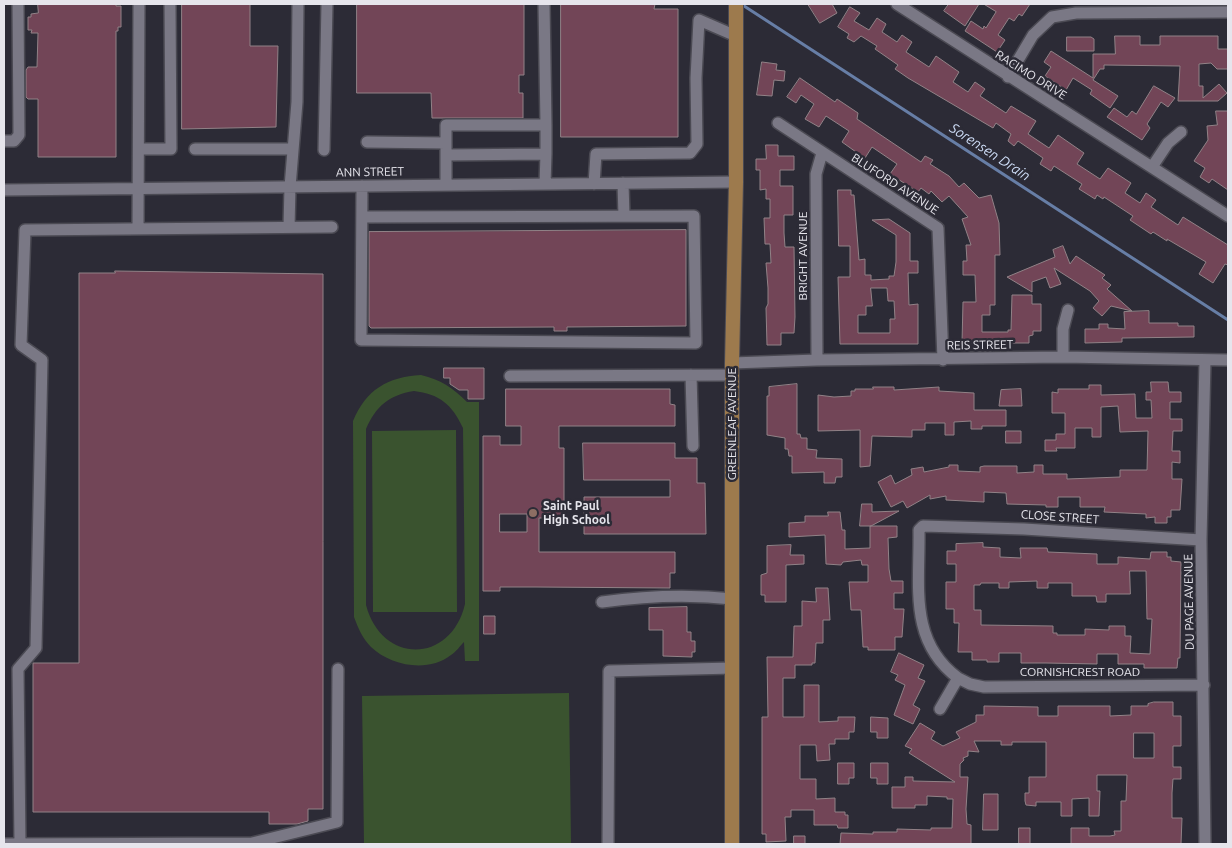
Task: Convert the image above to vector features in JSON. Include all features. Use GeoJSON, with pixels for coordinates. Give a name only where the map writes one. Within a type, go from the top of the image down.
{"type":"FeatureCollection","features":[{"type":"Feature","properties":{"kind":"main road","name":"GREENLEAF AVENUE"},"geometry":{"type":"LineString","coordinates":[[732,844],[732,369],[736,182],[736,4]]}},
{"type":"Feature","properties":{"kind":"street"},"geometry":{"type":"LineString","coordinates":[[4,141],[14,141],[19,135],[18,4]]}},
{"type":"Feature","properties":{"kind":"street"},"geometry":{"type":"LineString","coordinates":[[138,229],[140,189],[139,4]]}},
{"type":"Feature","properties":{"kind":"street"},"geometry":{"type":"LineString","coordinates":[[139,149],[171,149],[170,4]]}},
{"type":"Feature","properties":{"kind":"street"},"geometry":{"type":"LineString","coordinates":[[289,227],[290,187],[297,102],[298,4]]}},
{"type":"Feature","properties":{"kind":"street"},"geometry":{"type":"LineString","coordinates":[[324,150],[327,4]]}},
{"type":"Feature","properties":{"kind":"street"},"geometry":{"type":"LineString","coordinates":[[544,4],[545,184]]}},
{"type":"Feature","properties":{"kind":"street","name":"RACIMO DRIVE"},"geometry":{"type":"LineString","coordinates":[[897,4],[1008,77],[1152,166],[1228,216]]}},
{"type":"Feature","properties":{"kind":"street"},"geometry":{"type":"LineString","coordinates":[[1008,77],[1033,35],[1052,17],[1076,13],[1228,12]]}},
{"type":"Feature","properties":{"kind":"street"},"geometry":{"type":"LineString","coordinates":[[594,184],[596,154],[690,153],[694,150],[698,144],[696,78],[699,20],[736,32]]}},
{"type":"Feature","properties":{"kind":"street","name":"BLUFORD AVENUE"},"geometry":{"type":"LineString","coordinates":[[778,123],[938,228],[943,360]]}},
{"type":"Feature","properties":{"kind":"street"},"geometry":{"type":"LineString","coordinates":[[446,185],[446,125],[546,125]]}},
{"type":"Feature","properties":{"kind":"street"},"geometry":{"type":"LineString","coordinates":[[1152,166],[1168,143],[1181,132]]}},
{"type":"Feature","properties":{"kind":"street"},"geometry":{"type":"LineString","coordinates":[[367,142],[446,143]]}},
{"type":"Feature","properties":{"kind":"street"},"geometry":{"type":"LineString","coordinates":[[195,149],[293,150]]}},
{"type":"Feature","properties":{"kind":"street","name":"BRIGHT AVENUE"},"geometry":{"type":"LineString","coordinates":[[818,360],[816,174],[822,153]]}},
{"type":"Feature","properties":{"kind":"street"},"geometry":{"type":"LineString","coordinates":[[446,155],[546,154]]}},
{"type":"Feature","properties":{"kind":"street","name":"ANN STREET"},"geometry":{"type":"LineString","coordinates":[[4,190],[736,182]]}},
{"type":"Feature","properties":{"kind":"street"},"geometry":{"type":"LineString","coordinates":[[623,183],[624,216]]}},
{"type":"Feature","properties":{"kind":"street"},"geometry":{"type":"LineString","coordinates":[[362,186],[361,340],[696,343],[694,216],[362,217]]}},
{"type":"Feature","properties":{"kind":"street"},"geometry":{"type":"LineString","coordinates":[[20,844],[18,669],[36,648],[42,360],[21,345],[25,230],[332,227]]}},
{"type":"Feature","properties":{"kind":"street"},"geometry":{"type":"LineString","coordinates":[[1063,357],[1063,329],[1068,310]]}},
{"type":"Feature","properties":{"kind":"street","name":"REIS STREET"},"geometry":{"type":"LineString","coordinates":[[510,376],[692,375],[818,360],[943,360],[1063,357],[1228,360]]}},
{"type":"Feature","properties":{"kind":"street","name":"DU PAGE AVENUE"},"geometry":{"type":"LineString","coordinates":[[1205,360],[1202,540],[1205,844]]}},
{"type":"Feature","properties":{"kind":"street"},"geometry":{"type":"LineString","coordinates":[[692,375],[693,446]]}},
{"type":"Feature","properties":{"kind":"street","name":"CLOSE STREET"},"geometry":{"type":"LineString","coordinates":[[919,530],[927,525],[956,526],[1202,540]]}},
{"type":"Feature","properties":{"kind":"street","name":"CORNISHCREST ROAD"},"geometry":{"type":"LineString","coordinates":[[919,530],[921,625],[929,647],[942,664],[958,678],[970,684],[984,687],[1204,686]]}},
{"type":"Feature","properties":{"kind":"street"},"geometry":{"type":"LineString","coordinates":[[602,602],[642,596],[706,596],[732,600]]}},
{"type":"Feature","properties":{"kind":"street"},"geometry":{"type":"LineString","coordinates":[[608,844],[609,671],[732,668]]}},
{"type":"Feature","properties":{"kind":"street"},"geometry":{"type":"LineString","coordinates":[[4,844],[252,843],[337,822],[338,669]]}},
{"type":"Feature","properties":{"kind":"street"},"geometry":{"type":"LineString","coordinates":[[940,709],[958,678]]}},
{"type":"Feature","properties":{"kind":"green space"},"geometry":{"type":"Polygon","coordinates":[[[421,375],[435,379],[451,388],[467,402],[479,402],[479,661],[465,661],[464,642],[456,651],[442,661],[421,665],[399,663],[379,654],[371,647],[361,633],[354,617],[353,421],[358,410],[371,393],[388,382],[409,376],[421,375]],[[414,391],[397,395],[390,399],[374,414],[366,429],[366,605],[374,625],[386,639],[401,647],[416,650],[432,647],[446,638],[457,624],[465,604],[463,428],[454,413],[444,402],[423,392],[414,391]]]}},
{"type":"Feature","properties":{"kind":"green space"},"geometry":{"type":"Polygon","coordinates":[[[456,430],[457,612],[373,612],[372,431],[456,430]]]}},
{"type":"Feature","properties":{"kind":"green space"},"geometry":{"type":"Polygon","coordinates":[[[569,693],[571,844],[364,844],[362,696],[569,693]]]}},
{"type":"Feature","properties":{"kind":"building"},"geometry":{"type":"Polygon","coordinates":[[[38,4],[116,4],[116,6],[121,6],[121,27],[118,27],[118,31],[116,31],[116,157],[38,157],[38,99],[28,99],[26,97],[26,70],[28,67],[37,67],[38,33],[31,33],[32,30],[28,30],[28,17],[31,17],[31,14],[38,13],[38,4]]]}},
{"type":"Feature","properties":{"kind":"building"},"geometry":{"type":"Polygon","coordinates":[[[182,4],[250,4],[250,46],[278,46],[276,127],[182,129],[182,4]]]}},
{"type":"Feature","properties":{"kind":"building"},"geometry":{"type":"Polygon","coordinates":[[[357,4],[524,4],[524,75],[519,75],[519,93],[523,93],[523,118],[432,118],[431,93],[357,93],[357,4]]]}},
{"type":"Feature","properties":{"kind":"building"},"geometry":{"type":"Polygon","coordinates":[[[561,4],[655,4],[654,9],[678,9],[678,137],[561,137],[561,4]]]}},
{"type":"Feature","properties":{"kind":"building"},"geometry":{"type":"Polygon","coordinates":[[[808,4],[832,4],[837,13],[820,23],[808,4]]]}},
{"type":"Feature","properties":{"kind":"building"},"geometry":{"type":"Polygon","coordinates":[[[949,4],[979,4],[965,26],[944,11],[949,4]]]}},
{"type":"Feature","properties":{"kind":"building"},"geometry":{"type":"Polygon","coordinates":[[[984,4],[1030,4],[1022,16],[1019,14],[1014,21],[1009,18],[998,35],[1005,40],[997,52],[965,31],[971,21],[983,29],[984,26],[986,28],[996,12],[984,4]]]}},
{"type":"Feature","properties":{"kind":"building"},"geometry":{"type":"Polygon","coordinates":[[[850,7],[860,13],[854,21],[869,30],[877,18],[886,24],[882,32],[897,42],[902,35],[912,42],[906,52],[929,67],[936,56],[959,72],[953,82],[968,92],[975,82],[985,89],[980,96],[1006,113],[1011,106],[1036,121],[1028,134],[1049,148],[1058,135],[1084,153],[1077,164],[1100,179],[1108,168],[1131,183],[1125,193],[1140,203],[1146,193],[1156,200],[1151,207],[1178,225],[1183,217],[1228,245],[1228,265],[1225,264],[1213,283],[1199,274],[1206,262],[1167,239],[1167,241],[1153,232],[1151,234],[1130,220],[1133,216],[1104,197],[1103,199],[1097,195],[1095,199],[1079,189],[1082,184],[1054,166],[1051,171],[1040,164],[1043,158],[1018,141],[1014,146],[1008,141],[1011,134],[996,123],[993,128],[908,78],[895,69],[898,65],[875,49],[877,46],[861,36],[854,42],[847,38],[849,34],[838,27],[850,7]]]}},
{"type":"Feature","properties":{"kind":"building"},"geometry":{"type":"Polygon","coordinates":[[[1115,36],[1140,36],[1140,45],[1160,45],[1160,36],[1218,36],[1218,49],[1228,49],[1228,69],[1217,69],[1211,63],[1199,64],[1199,86],[1203,86],[1203,98],[1219,84],[1227,93],[1218,101],[1178,101],[1180,66],[1104,65],[1104,69],[1100,69],[1093,80],[1118,96],[1110,108],[1090,94],[1092,90],[1073,78],[1066,90],[1045,76],[1051,67],[1044,62],[1051,51],[1093,78],[1093,54],[1115,54],[1115,36]]]}},
{"type":"Feature","properties":{"kind":"building"},"geometry":{"type":"Polygon","coordinates":[[[1067,37],[1091,37],[1094,39],[1094,51],[1067,51],[1067,37]]]}},
{"type":"Feature","properties":{"kind":"building"},"geometry":{"type":"Polygon","coordinates":[[[762,62],[777,64],[776,70],[785,71],[784,81],[774,80],[772,96],[757,95],[762,62]]]}},
{"type":"Feature","properties":{"kind":"building"},"geometry":{"type":"Polygon","coordinates":[[[800,78],[835,102],[837,99],[858,113],[857,119],[921,162],[925,156],[933,160],[930,164],[949,176],[959,187],[964,183],[979,198],[991,195],[999,223],[1000,255],[995,255],[995,305],[990,305],[990,315],[982,315],[982,332],[1008,332],[1008,330],[1011,330],[1012,295],[1032,295],[1032,304],[1041,304],[1041,331],[1033,331],[1033,335],[1029,336],[1029,343],[962,343],[963,302],[976,302],[975,275],[963,275],[963,261],[967,261],[966,245],[971,245],[962,219],[968,217],[949,196],[942,202],[931,191],[929,194],[921,188],[918,192],[890,174],[897,164],[872,147],[865,158],[856,152],[842,142],[849,131],[826,116],[819,127],[805,119],[814,104],[801,95],[796,103],[787,97],[800,78]]]}},
{"type":"Feature","properties":{"kind":"building"},"geometry":{"type":"Polygon","coordinates":[[[1154,86],[1175,98],[1168,107],[1161,102],[1147,124],[1150,128],[1142,140],[1107,117],[1114,108],[1127,117],[1132,111],[1136,114],[1154,86]]]}},
{"type":"Feature","properties":{"kind":"building"},"geometry":{"type":"Polygon","coordinates":[[[1216,111],[1228,111],[1228,190],[1212,179],[1209,183],[1200,177],[1205,168],[1194,161],[1208,140],[1207,126],[1217,125],[1216,111]]]}},
{"type":"Feature","properties":{"kind":"building"},"geometry":{"type":"Polygon","coordinates":[[[766,145],[778,145],[778,156],[794,156],[794,170],[780,170],[780,186],[793,186],[793,215],[784,215],[784,233],[785,247],[794,247],[795,317],[794,333],[781,333],[781,345],[767,345],[766,308],[768,304],[768,288],[766,263],[771,263],[770,244],[765,244],[764,218],[770,218],[770,199],[766,199],[766,189],[760,190],[760,170],[756,170],[756,159],[766,159],[766,145]]]}},
{"type":"Feature","properties":{"kind":"building"},"geometry":{"type":"Polygon","coordinates":[[[838,190],[851,190],[851,195],[854,195],[859,260],[865,259],[865,275],[871,275],[871,280],[889,279],[889,276],[894,276],[896,262],[896,235],[872,220],[889,219],[910,233],[910,261],[918,261],[918,273],[908,273],[909,305],[918,304],[918,344],[840,344],[838,277],[850,277],[850,246],[839,246],[838,190]],[[871,288],[872,306],[866,306],[866,315],[858,315],[858,333],[890,333],[890,319],[895,319],[894,301],[888,301],[887,288],[871,288]]]}},
{"type":"Feature","properties":{"kind":"building"},"geometry":{"type":"Polygon","coordinates":[[[686,230],[686,326],[567,327],[567,331],[554,331],[554,327],[371,328],[369,326],[369,232],[686,230]]]}},
{"type":"Feature","properties":{"kind":"building"},"geometry":{"type":"Polygon","coordinates":[[[1063,246],[1070,264],[1076,256],[1105,275],[1102,278],[1111,285],[1107,289],[1132,311],[1111,306],[1102,316],[1093,308],[1099,301],[1090,291],[1054,268],[1061,284],[1050,288],[1046,277],[1032,282],[1032,292],[1007,277],[1055,257],[1053,250],[1063,246]]]}},
{"type":"Feature","properties":{"kind":"building"},"geometry":{"type":"Polygon","coordinates":[[[115,271],[323,274],[323,809],[308,809],[308,821],[297,824],[269,824],[269,812],[33,812],[33,663],[79,663],[79,273],[115,273],[115,271]]]}},
{"type":"Feature","properties":{"kind":"building"},"geometry":{"type":"Polygon","coordinates":[[[1149,311],[1149,323],[1178,323],[1178,326],[1194,326],[1194,337],[1122,338],[1122,342],[1085,343],[1085,329],[1099,329],[1099,324],[1108,324],[1108,328],[1125,329],[1124,312],[1149,311]]]}},
{"type":"Feature","properties":{"kind":"building"},"geometry":{"type":"Polygon","coordinates":[[[444,368],[484,368],[484,399],[468,399],[468,390],[459,390],[450,384],[450,378],[444,378],[444,368]]]}},
{"type":"Feature","properties":{"kind":"building"},"geometry":{"type":"Polygon","coordinates":[[[1151,382],[1168,382],[1169,392],[1181,392],[1181,402],[1170,402],[1170,419],[1182,419],[1182,431],[1173,431],[1172,451],[1180,451],[1180,463],[1172,462],[1172,479],[1182,479],[1180,510],[1171,510],[1171,517],[1167,517],[1167,523],[1155,523],[1155,517],[1146,518],[1146,514],[1104,512],[1105,507],[1080,507],[1080,497],[1058,497],[1058,507],[1046,507],[1046,505],[1007,504],[1006,493],[984,492],[984,502],[946,500],[946,496],[930,499],[930,495],[907,508],[903,501],[891,507],[878,482],[891,475],[895,484],[912,475],[911,469],[923,467],[924,472],[949,467],[949,465],[958,465],[958,471],[980,472],[980,467],[984,466],[1017,466],[1017,473],[1034,472],[1034,465],[1043,465],[1043,474],[1067,474],[1067,479],[1120,477],[1120,470],[1147,470],[1148,431],[1120,432],[1118,406],[1101,407],[1101,437],[1092,437],[1092,428],[1075,428],[1075,448],[1056,448],[1057,451],[1045,451],[1045,440],[1056,440],[1056,434],[1065,434],[1065,413],[1052,413],[1052,392],[1058,393],[1058,389],[1089,389],[1089,385],[1101,385],[1101,395],[1135,394],[1136,418],[1152,418],[1151,400],[1146,400],[1146,392],[1151,392],[1151,382]]]}},
{"type":"Feature","properties":{"kind":"building"},"geometry":{"type":"Polygon","coordinates":[[[797,384],[797,434],[800,434],[801,438],[807,438],[807,449],[817,450],[816,458],[842,459],[842,477],[836,477],[835,483],[824,483],[824,472],[792,473],[792,456],[789,456],[788,449],[785,449],[785,438],[767,435],[767,396],[769,396],[769,387],[797,384]]]}},
{"type":"Feature","properties":{"kind":"building"},"geometry":{"type":"Polygon","coordinates":[[[873,387],[894,387],[894,390],[939,387],[939,391],[974,393],[974,410],[1006,410],[1006,426],[982,426],[982,429],[971,429],[971,421],[954,422],[954,435],[945,435],[945,423],[925,423],[925,430],[912,430],[912,437],[872,436],[870,466],[860,467],[860,430],[818,431],[818,395],[834,397],[851,396],[851,391],[855,391],[855,389],[873,389],[873,387]]]}},
{"type":"Feature","properties":{"kind":"building"},"geometry":{"type":"Polygon","coordinates":[[[506,389],[670,389],[670,404],[675,405],[675,426],[559,426],[559,448],[564,448],[564,518],[539,518],[539,552],[675,552],[675,573],[670,573],[670,588],[500,587],[500,591],[483,591],[483,436],[500,436],[500,445],[521,445],[521,426],[506,426],[506,389]],[[500,514],[500,532],[527,532],[527,514],[500,514]]]}},
{"type":"Feature","properties":{"kind":"building"},"geometry":{"type":"Polygon","coordinates":[[[1021,389],[1022,406],[999,406],[1001,390],[1021,389]]]}},
{"type":"Feature","properties":{"kind":"building"},"geometry":{"type":"Polygon","coordinates":[[[1006,431],[1021,431],[1021,443],[1006,443],[1006,431]]]}},
{"type":"Feature","properties":{"kind":"building"},"geometry":{"type":"Polygon","coordinates":[[[583,443],[675,443],[675,458],[697,458],[697,483],[705,483],[706,534],[584,534],[584,497],[670,497],[670,480],[584,480],[583,443]]]}},
{"type":"Feature","properties":{"kind":"building"},"geometry":{"type":"Polygon","coordinates":[[[862,504],[872,504],[872,512],[899,511],[871,526],[860,526],[862,504]]]}},
{"type":"Feature","properties":{"kind":"building"},"geometry":{"type":"Polygon","coordinates":[[[828,512],[840,512],[842,530],[845,530],[845,549],[870,548],[870,526],[897,526],[897,537],[888,538],[891,581],[903,581],[903,593],[894,593],[894,609],[904,609],[902,637],[895,637],[895,650],[868,650],[868,647],[863,647],[861,610],[851,610],[849,582],[868,582],[868,565],[862,565],[861,560],[843,562],[841,565],[826,564],[825,535],[789,537],[789,523],[805,522],[805,516],[828,516],[828,512]]]}},
{"type":"Feature","properties":{"kind":"building"},"geometry":{"type":"Polygon","coordinates":[[[983,543],[983,547],[1000,548],[1000,557],[1021,558],[1020,548],[1047,548],[1048,552],[1097,554],[1097,564],[1118,564],[1118,557],[1150,559],[1151,552],[1167,552],[1167,557],[1171,557],[1171,561],[1181,562],[1180,658],[1178,658],[1177,668],[1144,668],[1144,664],[1118,664],[1118,654],[1097,654],[1097,664],[1021,663],[1021,653],[999,653],[999,662],[972,660],[972,652],[958,652],[959,623],[954,623],[954,609],[946,609],[946,582],[956,582],[956,564],[947,564],[947,551],[956,551],[956,544],[983,543]],[[1130,571],[1130,594],[1106,594],[1106,602],[1097,602],[1096,596],[1072,596],[1072,583],[1048,583],[1048,588],[1037,588],[1037,581],[1009,582],[1009,588],[999,588],[999,583],[981,583],[980,585],[974,585],[974,610],[981,610],[981,625],[1053,626],[1053,633],[1057,633],[1057,635],[1085,635],[1085,629],[1109,630],[1109,626],[1125,626],[1125,636],[1131,636],[1130,653],[1150,654],[1152,619],[1147,619],[1146,571],[1130,571]]]}},
{"type":"Feature","properties":{"kind":"building"},"geometry":{"type":"Polygon","coordinates":[[[791,545],[790,555],[804,555],[804,564],[786,565],[786,602],[765,602],[765,595],[761,595],[761,575],[767,573],[767,546],[791,545]]]}},
{"type":"Feature","properties":{"kind":"building"},"geometry":{"type":"Polygon","coordinates":[[[816,588],[828,588],[830,620],[823,620],[823,643],[816,643],[815,663],[812,663],[812,665],[795,665],[795,678],[783,678],[783,717],[804,717],[804,685],[819,685],[819,722],[838,721],[838,717],[855,717],[854,732],[849,732],[849,739],[835,739],[835,744],[829,744],[830,760],[817,761],[816,745],[800,745],[800,779],[816,779],[816,799],[835,798],[835,812],[845,812],[845,815],[848,815],[848,828],[838,828],[837,825],[814,825],[814,810],[791,810],[791,817],[785,817],[786,841],[766,842],[766,834],[762,834],[762,717],[768,717],[767,657],[793,657],[794,626],[802,626],[802,601],[816,602],[816,588]]]}},
{"type":"Feature","properties":{"kind":"building"},"geometry":{"type":"Polygon","coordinates":[[[687,607],[687,632],[691,632],[691,641],[695,641],[695,652],[692,652],[692,657],[663,656],[663,630],[649,630],[649,608],[687,607]]]}},
{"type":"Feature","properties":{"kind":"building"},"geometry":{"type":"Polygon","coordinates":[[[484,616],[495,616],[495,634],[484,634],[484,616]]]}},
{"type":"Feature","properties":{"kind":"building"},"geometry":{"type":"Polygon","coordinates":[[[899,653],[924,665],[918,678],[925,681],[913,705],[920,709],[913,724],[894,715],[905,685],[895,680],[898,675],[891,672],[899,653]]]}},
{"type":"Feature","properties":{"kind":"building"},"geometry":{"type":"Polygon","coordinates":[[[1154,702],[1173,702],[1173,716],[1181,716],[1181,746],[1173,746],[1173,767],[1181,767],[1181,779],[1173,779],[1172,818],[1182,818],[1181,844],[1071,844],[1071,828],[1089,828],[1089,836],[1110,836],[1115,835],[1114,831],[1121,831],[1121,801],[1126,801],[1127,775],[1097,775],[1097,791],[1100,791],[1099,816],[1089,816],[1089,798],[1072,799],[1072,816],[1061,816],[1061,802],[1036,802],[1036,806],[1026,805],[1025,801],[1025,793],[1029,793],[1029,777],[1046,777],[1046,742],[1012,742],[1012,745],[1001,745],[1001,741],[974,741],[979,752],[968,751],[968,756],[963,758],[964,760],[960,764],[960,777],[968,777],[966,809],[967,824],[971,825],[971,844],[840,844],[841,833],[873,834],[873,832],[897,832],[897,829],[931,830],[931,828],[952,828],[953,799],[947,799],[947,797],[927,796],[927,805],[915,805],[915,808],[892,808],[892,787],[905,787],[905,777],[913,777],[913,781],[955,782],[909,753],[912,749],[905,746],[920,723],[935,732],[931,739],[943,746],[960,738],[956,732],[976,722],[976,715],[984,715],[984,706],[1038,707],[1038,716],[1058,716],[1058,706],[1110,706],[1110,716],[1131,715],[1131,706],[1148,706],[1148,704],[1154,702]],[[1134,733],[1134,758],[1154,758],[1154,733],[1134,733]]]}},
{"type":"Feature","properties":{"kind":"building"},"geometry":{"type":"Polygon","coordinates":[[[871,717],[888,718],[888,738],[877,738],[877,732],[871,732],[871,717]]]}},
{"type":"Feature","properties":{"kind":"building"},"geometry":{"type":"Polygon","coordinates":[[[838,763],[854,763],[854,778],[849,778],[849,784],[838,784],[838,763]]]}},
{"type":"Feature","properties":{"kind":"building"},"geometry":{"type":"Polygon","coordinates":[[[871,763],[888,763],[888,784],[877,784],[877,778],[871,778],[871,763]]]}},
{"type":"Feature","properties":{"kind":"building"},"geometry":{"type":"Polygon","coordinates":[[[984,794],[998,794],[998,830],[983,830],[984,794]]]}},
{"type":"Feature","properties":{"kind":"building"},"geometry":{"type":"Polygon","coordinates":[[[1019,828],[1030,828],[1030,844],[1019,844],[1019,828]]]}},
{"type":"Feature","properties":{"kind":"building"},"geometry":{"type":"Polygon","coordinates":[[[794,836],[805,836],[805,844],[794,844],[794,836]]]}},
{"type":"Feature","properties":{"kind":"waterway","name":"Sorensen Drain"},"geometry":{"type":"LineString","coordinates":[[741,4],[1228,320]]}},
{"type":"Feature","properties":{"kind":"place","name":"Saint Paul High School"},"geometry":{"type":"Point","coordinates":[533,513]}}]}
